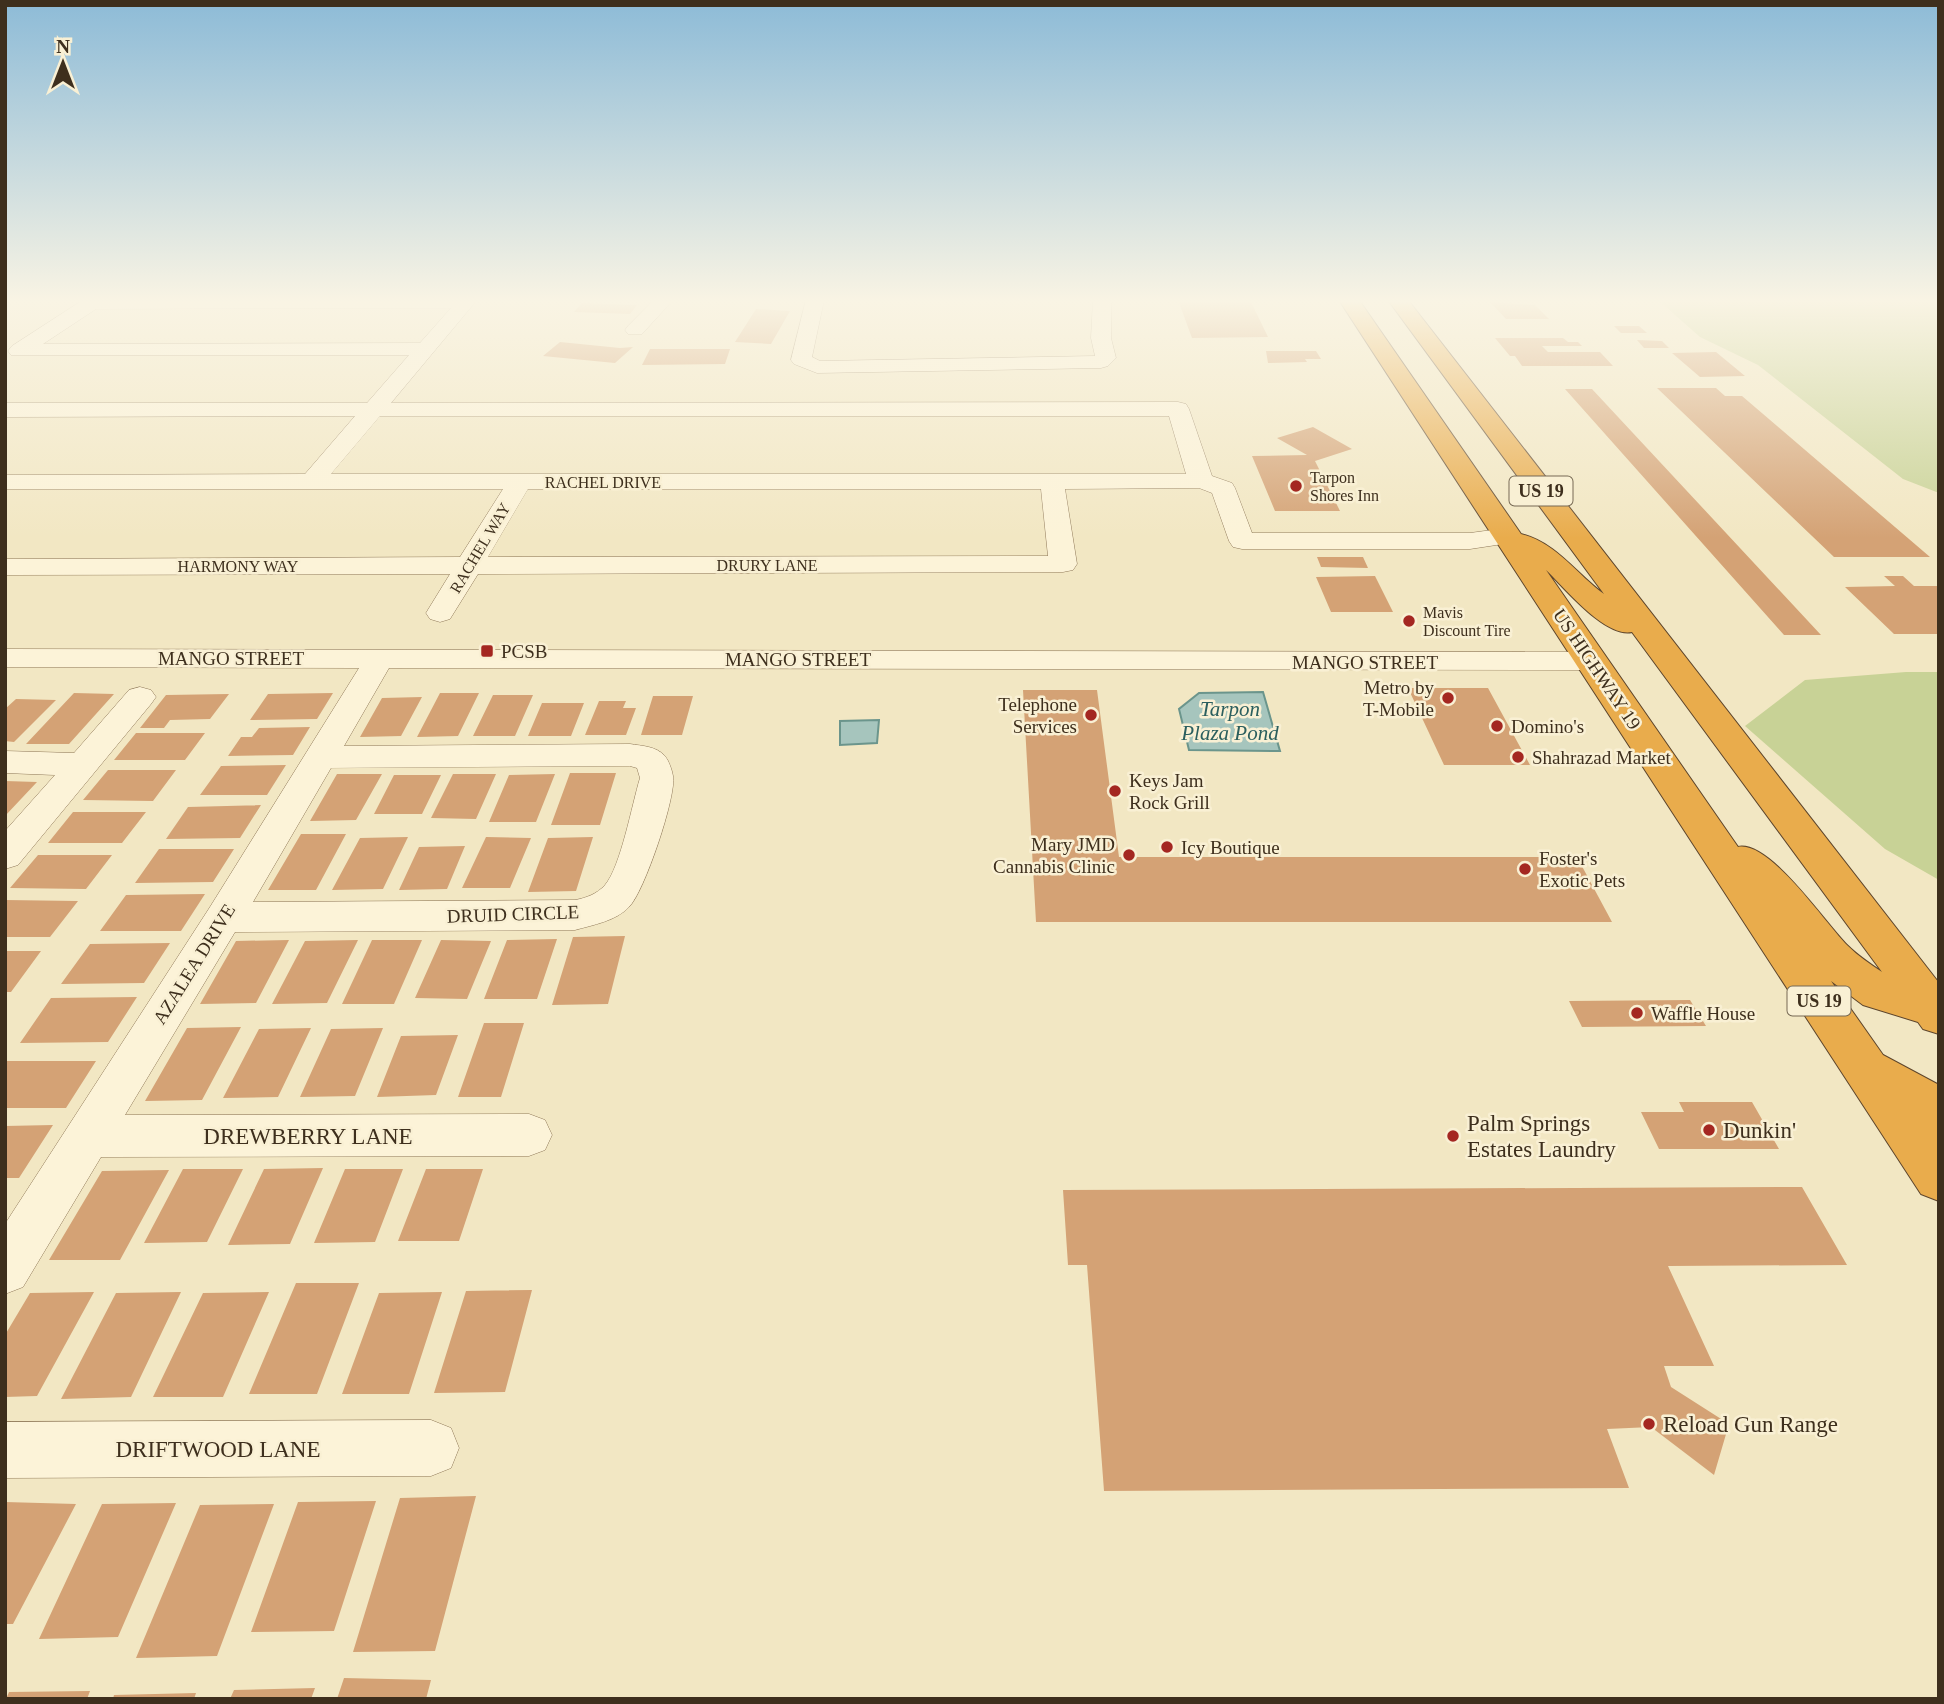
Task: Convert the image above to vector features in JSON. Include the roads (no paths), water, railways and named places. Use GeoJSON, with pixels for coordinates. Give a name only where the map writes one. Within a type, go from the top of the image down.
{"type":"FeatureCollection","features":[{"type":"Feature","properties":{"kind":"highway","name":"US HIGHWAY 19"},"geometry":{"type":"LineString","coordinates":[[1402,380],[1939,1178]]}},
{"type":"Feature","properties":{"kind":"highway","name":"US 19"},"geometry":{"type":"LineString","coordinates":[[1458,380],[1936,1012]]}},
{"type":"Feature","properties":{"kind":"highway"},"geometry":{"type":"LineString","coordinates":[[1423,410],[1479,456],[1527,523],[1541,535],[1556,542],[1584,548]]}},
{"type":"Feature","properties":{"kind":"highway"},"geometry":{"type":"LineString","coordinates":[[1507,536],[1545,555],[1558,565],[1582,592],[1662,650]]}},
{"type":"Feature","properties":{"kind":"highway"},"geometry":{"type":"LineString","coordinates":[[1702,823],[1791,904],[1832,957],[1851,973],[1878,993],[1936,1012]]}},
{"type":"Feature","properties":{"kind":"highway"},"geometry":{"type":"LineString","coordinates":[[1863,1067],[1917,1096],[1939,1113]]}},
{"type":"Feature","properties":{"kind":"street"},"geometry":{"type":"LineString","coordinates":[[312,481],[400,380]]}},
{"type":"Feature","properties":{"kind":"street"},"geometry":{"type":"LineString","coordinates":[[5,410],[1178,409],[1201,481],[1223,488],[1239,535],[1470,541],[1507,536]]}},
{"type":"Feature","properties":{"kind":"street","name":"DRURY LANE"},"geometry":{"type":"LineString","coordinates":[[471,565],[1063,564],[1052,481]]}},
{"type":"Feature","properties":{"kind":"street","name":"RACHEL DRIVE"},"geometry":{"type":"LineString","coordinates":[[5,482],[1201,481]]}},
{"type":"Feature","properties":{"kind":"street","name":"RACHEL WAY"},"geometry":{"type":"LineString","coordinates":[[440,613],[520,482]]}},
{"type":"Feature","properties":{"kind":"street","name":"HARMONY WAY"},"geometry":{"type":"LineString","coordinates":[[5,567],[471,565]]}},
{"type":"Feature","properties":{"kind":"street","name":"MANGO STREET"},"geometry":{"type":"LineString","coordinates":[[5,658],[1592,661]]}},
{"type":"Feature","properties":{"kind":"street","name":"AZALEA DRIVE"},"geometry":{"type":"LineString","coordinates":[[5,1269],[224,917],[380,658]]}},
{"type":"Feature","properties":{"kind":"street"},"geometry":{"type":"LineString","coordinates":[[5,856],[140,697]]}},
{"type":"Feature","properties":{"kind":"street","name":"DRUID CIRCLE"},"geometry":{"type":"LineString","coordinates":[[224,917],[575,915],[593,911],[608,904],[627,883],[657,778],[652,763],[644,757],[630,755],[321,757]]}},
{"type":"Feature","properties":{"kind":"street"},"geometry":{"type":"LineString","coordinates":[[5,762],[83,764]]}},
{"type":"Feature","properties":{"kind":"street","name":"DREWBERRY LANE"},"geometry":{"type":"LineString","coordinates":[[87,1136],[529,1135]]}},
{"type":"Feature","properties":{"kind":"street","name":"DRIFTWOOD LANE"},"geometry":{"type":"LineString","coordinates":[[5,1450],[431,1448]]}},
{"type":"Feature","properties":{"kind":"water","name":"Tarpon Plaza Pond"},"geometry":{"type":"Polygon","coordinates":[[[1263,692],[1280,751],[1189,750],[1179,709],[1199,693],[1263,692]]]}},
{"type":"Feature","properties":{"kind":"water"},"geometry":{"type":"Polygon","coordinates":[[[879,720],[877,743],[840,745],[840,721],[879,720]]]}},
{"type":"Feature","properties":{"kind":"place","name":"Tarpon Shores Inn"},"geometry":{"type":"Point","coordinates":[1296,486]}},
{"type":"Feature","properties":{"kind":"place","name":"Mavis Discount Tire"},"geometry":{"type":"Point","coordinates":[1409,621]}},
{"type":"Feature","properties":{"kind":"place","name":"PCSB"},"geometry":{"type":"Point","coordinates":[487,651]}},
{"type":"Feature","properties":{"kind":"place","name":"Metro by T-Mobile"},"geometry":{"type":"Point","coordinates":[1448,698]}},
{"type":"Feature","properties":{"kind":"place","name":"Telephone Services"},"geometry":{"type":"Point","coordinates":[1091,715]}},
{"type":"Feature","properties":{"kind":"place","name":"Domino's"},"geometry":{"type":"Point","coordinates":[1497,726]}},
{"type":"Feature","properties":{"kind":"place","name":"Shahrazad Market"},"geometry":{"type":"Point","coordinates":[1518,757]}},
{"type":"Feature","properties":{"kind":"place","name":"Keys Jam Rock Grill"},"geometry":{"type":"Point","coordinates":[1115,791]}},
{"type":"Feature","properties":{"kind":"place","name":"Icy Boutique"},"geometry":{"type":"Point","coordinates":[1167,847]}},
{"type":"Feature","properties":{"kind":"place","name":"Mary JMD Cannabis Clinic"},"geometry":{"type":"Point","coordinates":[1129,855]}},
{"type":"Feature","properties":{"kind":"place","name":"Foster's Exotic Pets"},"geometry":{"type":"Point","coordinates":[1525,869]}},
{"type":"Feature","properties":{"kind":"place","name":"Waffle House"},"geometry":{"type":"Point","coordinates":[1637,1013]}},
{"type":"Feature","properties":{"kind":"place","name":"Dunkin'"},"geometry":{"type":"Point","coordinates":[1709,1130]}},
{"type":"Feature","properties":{"kind":"place","name":"Palm Springs Estates Laundry"},"geometry":{"type":"Point","coordinates":[1453,1136]}},
{"type":"Feature","properties":{"kind":"place","name":"Reload Gun Range"},"geometry":{"type":"Point","coordinates":[1649,1424]}}]}
